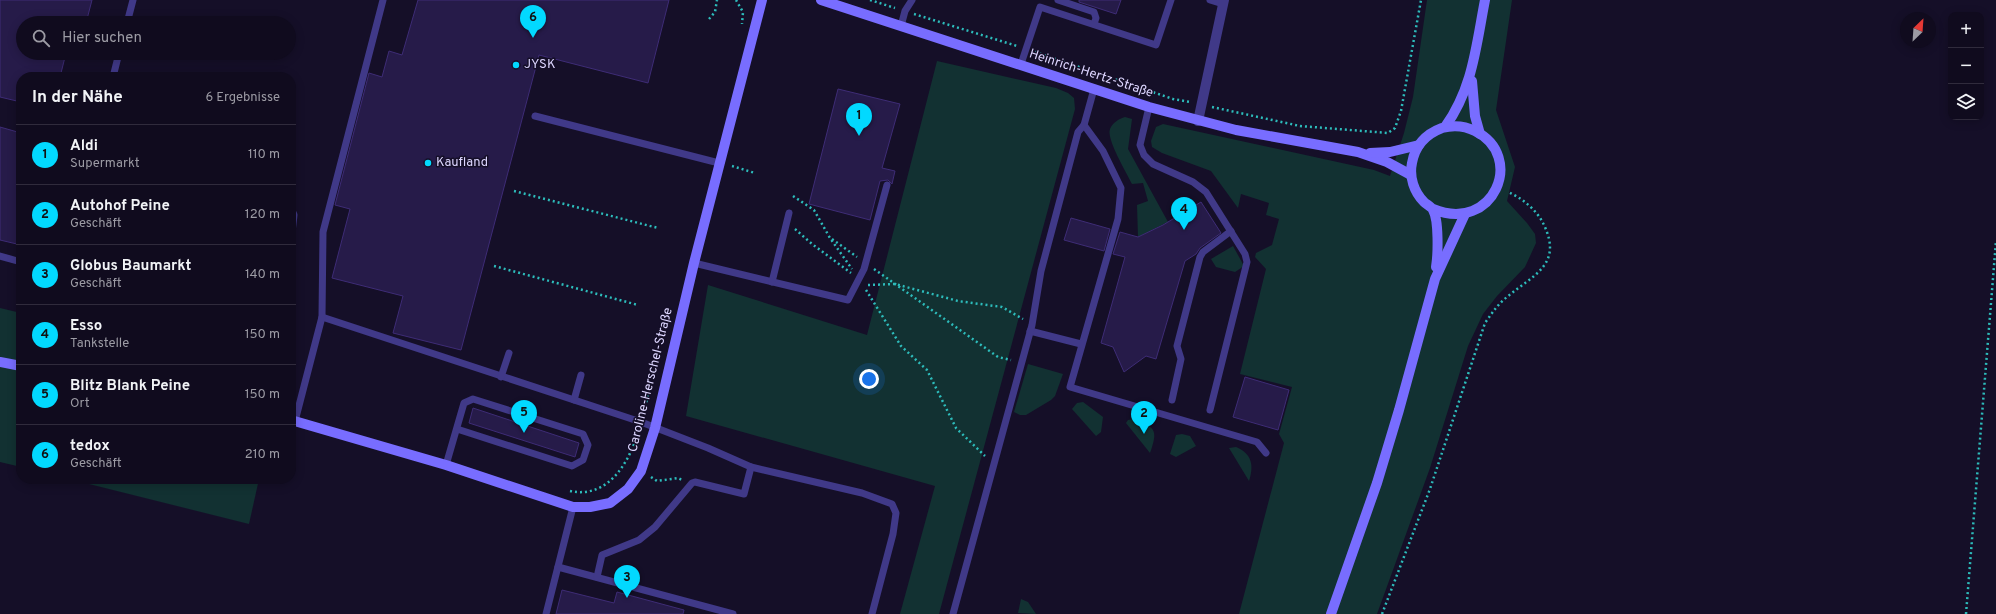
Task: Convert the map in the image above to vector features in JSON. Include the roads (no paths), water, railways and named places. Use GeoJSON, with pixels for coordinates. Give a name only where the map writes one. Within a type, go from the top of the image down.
{"type":"FeatureCollection","features":[{"type":"Feature","properties":{"kind":"street","name":"Caroline-Herschel-Straße"},"geometry":{"type":"LineString","coordinates":[[296,422],[446,465],[573,507],[590,507],[610,503],[628,489],[641,471],[655,428],[719,163],[762,0]]}},
{"type":"Feature","properties":{"kind":"street","name":"Heinrich-Hertz-Straße"},"geometry":{"type":"LineString","coordinates":[[821,0],[1021,64],[1149,108],[1198,121],[1358,152],[1387,162],[1411,175]]}},
{"type":"Feature","properties":{"kind":"street"},"geometry":{"type":"LineString","coordinates":[[1445,127],[1464,97],[1473,65],[1484,0]]}},
{"type":"Feature","properties":{"kind":"street"},"geometry":{"type":"LineString","coordinates":[[1198,121],[1223,2]]}},
{"type":"Feature","properties":{"kind":"street"},"geometry":{"type":"LineString","coordinates":[[1473,65],[1472,98],[1480,134]]}},
{"type":"Feature","properties":{"kind":"street"},"geometry":{"type":"LineString","coordinates":[[1457,126],[1469,128],[1480,134],[1490,142],[1496,152],[1500,164],[1500,176],[1497,188],[1484,205],[1475,211],[1454,215],[1433,209],[1418,195],[1411,175],[1414,154],[1419,145],[1430,134],[1445,127],[1457,126]]}},
{"type":"Feature","properties":{"kind":"street","name":"Heinrich-Hertz-Straße"},"geometry":{"type":"LineString","coordinates":[[1358,152],[1390,152],[1419,145]]}},
{"type":"Feature","properties":{"kind":"street"},"geometry":{"type":"LineString","coordinates":[[1433,209],[1438,240],[1435,279]]}},
{"type":"Feature","properties":{"kind":"street"},"geometry":{"type":"LineString","coordinates":[[1331,614],[1379,476],[1402,402],[1435,279],[1465,214]]}},
{"type":"Feature","properties":{"kind":"street"},"geometry":{"type":"LineString","coordinates":[[0,362],[16,365]]}},
{"type":"Feature","properties":{"kind":"lane"},"geometry":{"type":"LineString","coordinates":[[129,16],[133,0]]}},
{"type":"Feature","properties":{"kind":"lane"},"geometry":{"type":"LineString","coordinates":[[296,410],[322,317],[322,232],[383,0]]}},
{"type":"Feature","properties":{"kind":"lane"},"geometry":{"type":"LineString","coordinates":[[901,26],[905,11],[912,0]]}},
{"type":"Feature","properties":{"kind":"lane"},"geometry":{"type":"LineString","coordinates":[[1058,0],[1094,12],[1096,18],[1094,24]]}},
{"type":"Feature","properties":{"kind":"lane"},"geometry":{"type":"LineString","coordinates":[[1021,64],[1040,7],[1156,45],[1171,0]]}},
{"type":"Feature","properties":{"kind":"lane"},"geometry":{"type":"LineString","coordinates":[[1210,0],[1223,2]]}},
{"type":"Feature","properties":{"kind":"lane"},"geometry":{"type":"LineString","coordinates":[[114,72],[117,60]]}},
{"type":"Feature","properties":{"kind":"lane"},"geometry":{"type":"LineString","coordinates":[[955,613],[1031,328],[1041,271],[1078,132],[1084,125],[1094,89]]}},
{"type":"Feature","properties":{"kind":"lane"},"geometry":{"type":"LineString","coordinates":[[1149,108],[1140,145],[1144,155],[1153,164],[1193,182],[1206,192],[1245,254],[1247,262],[1210,410]]}},
{"type":"Feature","properties":{"kind":"lane"},"geometry":{"type":"LineString","coordinates":[[535,116],[719,163]]}},
{"type":"Feature","properties":{"kind":"lane"},"geometry":{"type":"LineString","coordinates":[[1084,125],[1103,151],[1120,188],[1118,219],[1070,387],[1257,442],[1266,453]]}},
{"type":"Feature","properties":{"kind":"lane"},"geometry":{"type":"LineString","coordinates":[[694,263],[848,300],[866,263],[887,185]]}},
{"type":"Feature","properties":{"kind":"lane"},"geometry":{"type":"LineString","coordinates":[[772,282],[789,213]]}},
{"type":"Feature","properties":{"kind":"lane"},"geometry":{"type":"LineString","coordinates":[[1172,400],[1181,359],[1177,346],[1200,257],[1203,252],[1231,231]]}},
{"type":"Feature","properties":{"kind":"lane"},"geometry":{"type":"LineString","coordinates":[[0,256],[16,261]]}},
{"type":"Feature","properties":{"kind":"lane"},"geometry":{"type":"LineString","coordinates":[[322,317],[641,422],[751,467],[862,493],[892,504],[896,513],[893,534],[872,614]]}},
{"type":"Feature","properties":{"kind":"lane"},"geometry":{"type":"LineString","coordinates":[[1031,328],[1082,344]]}},
{"type":"Feature","properties":{"kind":"lane"},"geometry":{"type":"LineString","coordinates":[[501,377],[509,352]]}},
{"type":"Feature","properties":{"kind":"lane"},"geometry":{"type":"LineString","coordinates":[[574,400],[581,375]]}},
{"type":"Feature","properties":{"kind":"lane"},"geometry":{"type":"LineString","coordinates":[[446,465],[464,403],[473,399],[583,434],[588,445],[583,460],[572,466],[457,429]]}},
{"type":"Feature","properties":{"kind":"lane"},"geometry":{"type":"LineString","coordinates":[[597,577],[602,555],[639,540],[655,527],[690,484],[695,482],[744,494],[751,467]]}},
{"type":"Feature","properties":{"kind":"lane"},"geometry":{"type":"LineString","coordinates":[[546,614],[573,507]]}},
{"type":"Feature","properties":{"kind":"lane"},"geometry":{"type":"LineString","coordinates":[[558,567],[734,614]]}},
{"type":"Feature","properties":{"kind":"place","name":"tedox"},"geometry":{"type":"Point","coordinates":[533,38]}},
{"type":"Feature","properties":{"kind":"place","name":"JYSK"},"geometry":{"type":"Point","coordinates":[516,65]}},
{"type":"Feature","properties":{"kind":"place","name":"Aldi"},"geometry":{"type":"Point","coordinates":[859,136]}},
{"type":"Feature","properties":{"kind":"place","name":"Kaufland"},"geometry":{"type":"Point","coordinates":[428,163]}},
{"type":"Feature","properties":{"kind":"place","name":"Esso"},"geometry":{"type":"Point","coordinates":[1184,230]}},
{"type":"Feature","properties":{"kind":"place","name":"Blitz Blank Peine"},"geometry":{"type":"Point","coordinates":[524,433]}},
{"type":"Feature","properties":{"kind":"place","name":"Autohof Peine"},"geometry":{"type":"Point","coordinates":[1144,434]}},
{"type":"Feature","properties":{"kind":"place","name":"Globus Baumarkt"},"geometry":{"type":"Point","coordinates":[627,598]}}]}
